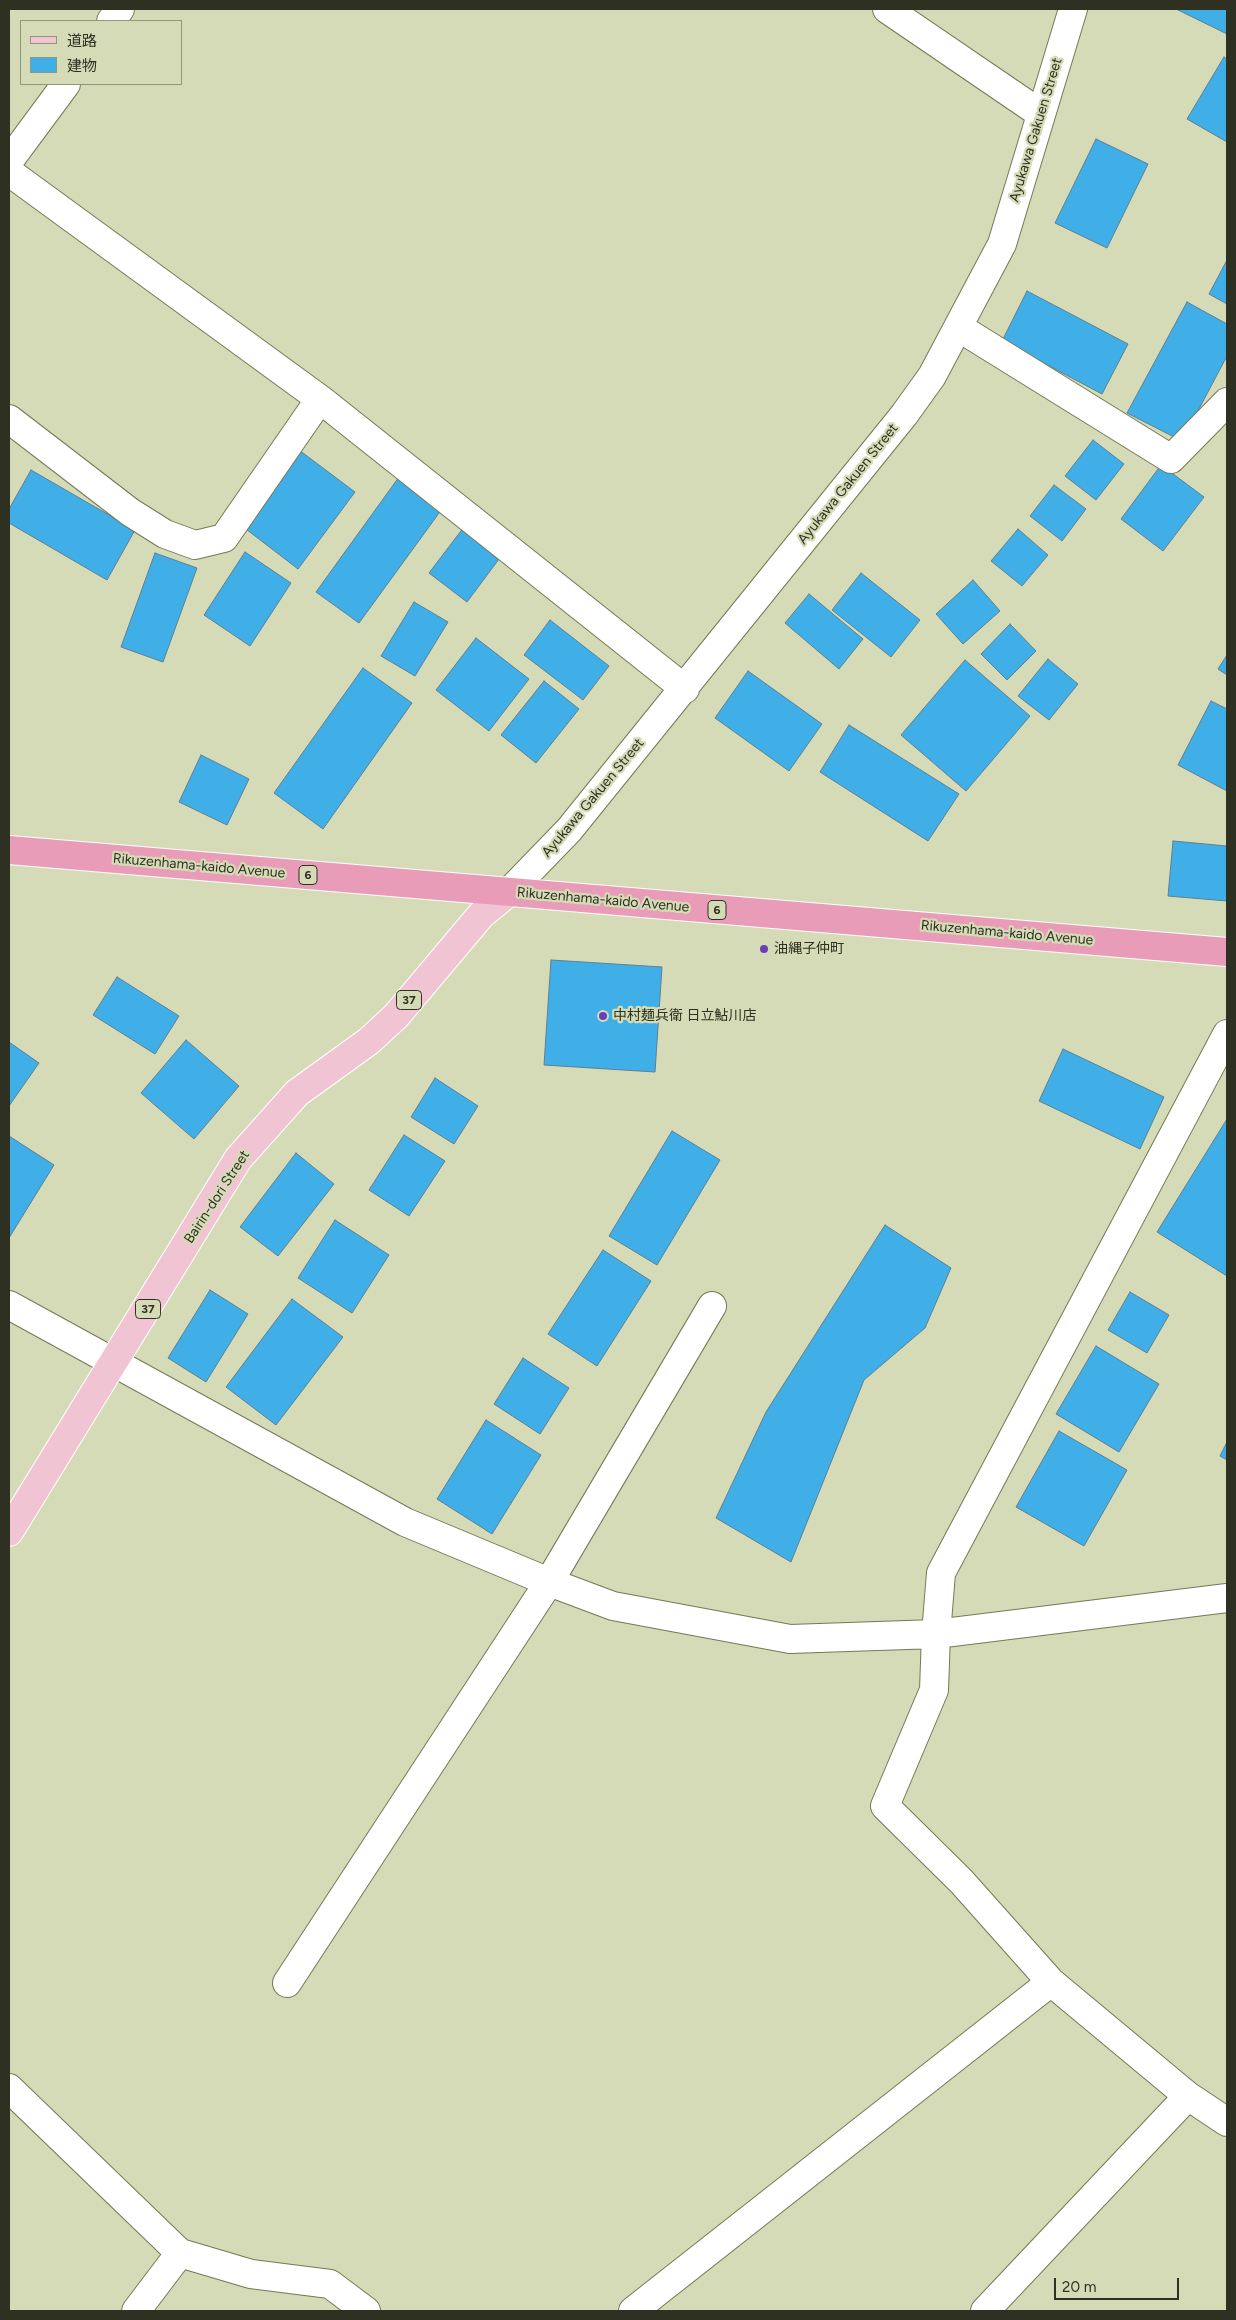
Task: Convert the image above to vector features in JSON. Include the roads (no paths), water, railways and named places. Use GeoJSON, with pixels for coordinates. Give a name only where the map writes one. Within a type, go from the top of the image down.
{"type":"FeatureCollection","features":[{"type":"Feature","properties":{"kind":"highway","name":"Rikuzenhama-kaido Avenue"},"geometry":{"type":"LineString","coordinates":[[9,850],[1227,952]]}},
{"type":"Feature","properties":{"kind":"main road","name":"Bairin-dori Street"},"geometry":{"type":"LineString","coordinates":[[9,1532],[238,1159],[297,1093],[370,1041],[396,1016],[481,915],[509,892]]}},
{"type":"Feature","properties":{"kind":"street"},"geometry":{"type":"LineString","coordinates":[[112,20],[120,9]]}},
{"type":"Feature","properties":{"kind":"street"},"geometry":{"type":"LineString","coordinates":[[887,9],[1041,114]]}},
{"type":"Feature","properties":{"kind":"street","name":"Ayukawa Gakuen Street"},"geometry":{"type":"LineString","coordinates":[[509,892],[569,830],[685,689],[904,415],[932,376],[1002,244],[1073,9]]}},
{"type":"Feature","properties":{"kind":"street"},"geometry":{"type":"LineString","coordinates":[[9,161],[65,85]]}},
{"type":"Feature","properties":{"kind":"street"},"geometry":{"type":"LineString","coordinates":[[9,172],[320,399],[685,689]]}},
{"type":"Feature","properties":{"kind":"street"},"geometry":{"type":"LineString","coordinates":[[958,327],[1171,459],[1227,402]]}},
{"type":"Feature","properties":{"kind":"street"},"geometry":{"type":"LineString","coordinates":[[9,419],[130,512],[165,534],[195,545],[224,538],[320,399]]}},
{"type":"Feature","properties":{"kind":"street"},"geometry":{"type":"LineString","coordinates":[[1227,1034],[941,1573],[934,1690],[885,1806],[961,1881],[1051,1982],[1188,2096],[1227,2122]]}},
{"type":"Feature","properties":{"kind":"street"},"geometry":{"type":"LineString","coordinates":[[9,1305],[405,1522],[548,1582],[613,1606],[790,1639],[936,1634],[1227,1598]]}},
{"type":"Feature","properties":{"kind":"street"},"geometry":{"type":"LineString","coordinates":[[287,1983],[548,1582],[712,1306]]}},
{"type":"Feature","properties":{"kind":"street"},"geometry":{"type":"LineString","coordinates":[[633,2311],[1051,1982]]}},
{"type":"Feature","properties":{"kind":"street"},"geometry":{"type":"LineString","coordinates":[[9,2088],[180,2253],[251,2274],[330,2284],[366,2311]]}},
{"type":"Feature","properties":{"kind":"street"},"geometry":{"type":"LineString","coordinates":[[985,2311],[1188,2096]]}},
{"type":"Feature","properties":{"kind":"street"},"geometry":{"type":"LineString","coordinates":[[136,2311],[180,2253]]}},
{"type":"Feature","properties":{"kind":"place","name":"油縄子仲町"},"geometry":{"type":"Point","coordinates":[764,949]}},
{"type":"Feature","properties":{"kind":"place","name":"中村麺兵衛 日立鮎川店"},"geometry":{"type":"Point","coordinates":[603,1016]}}]}
